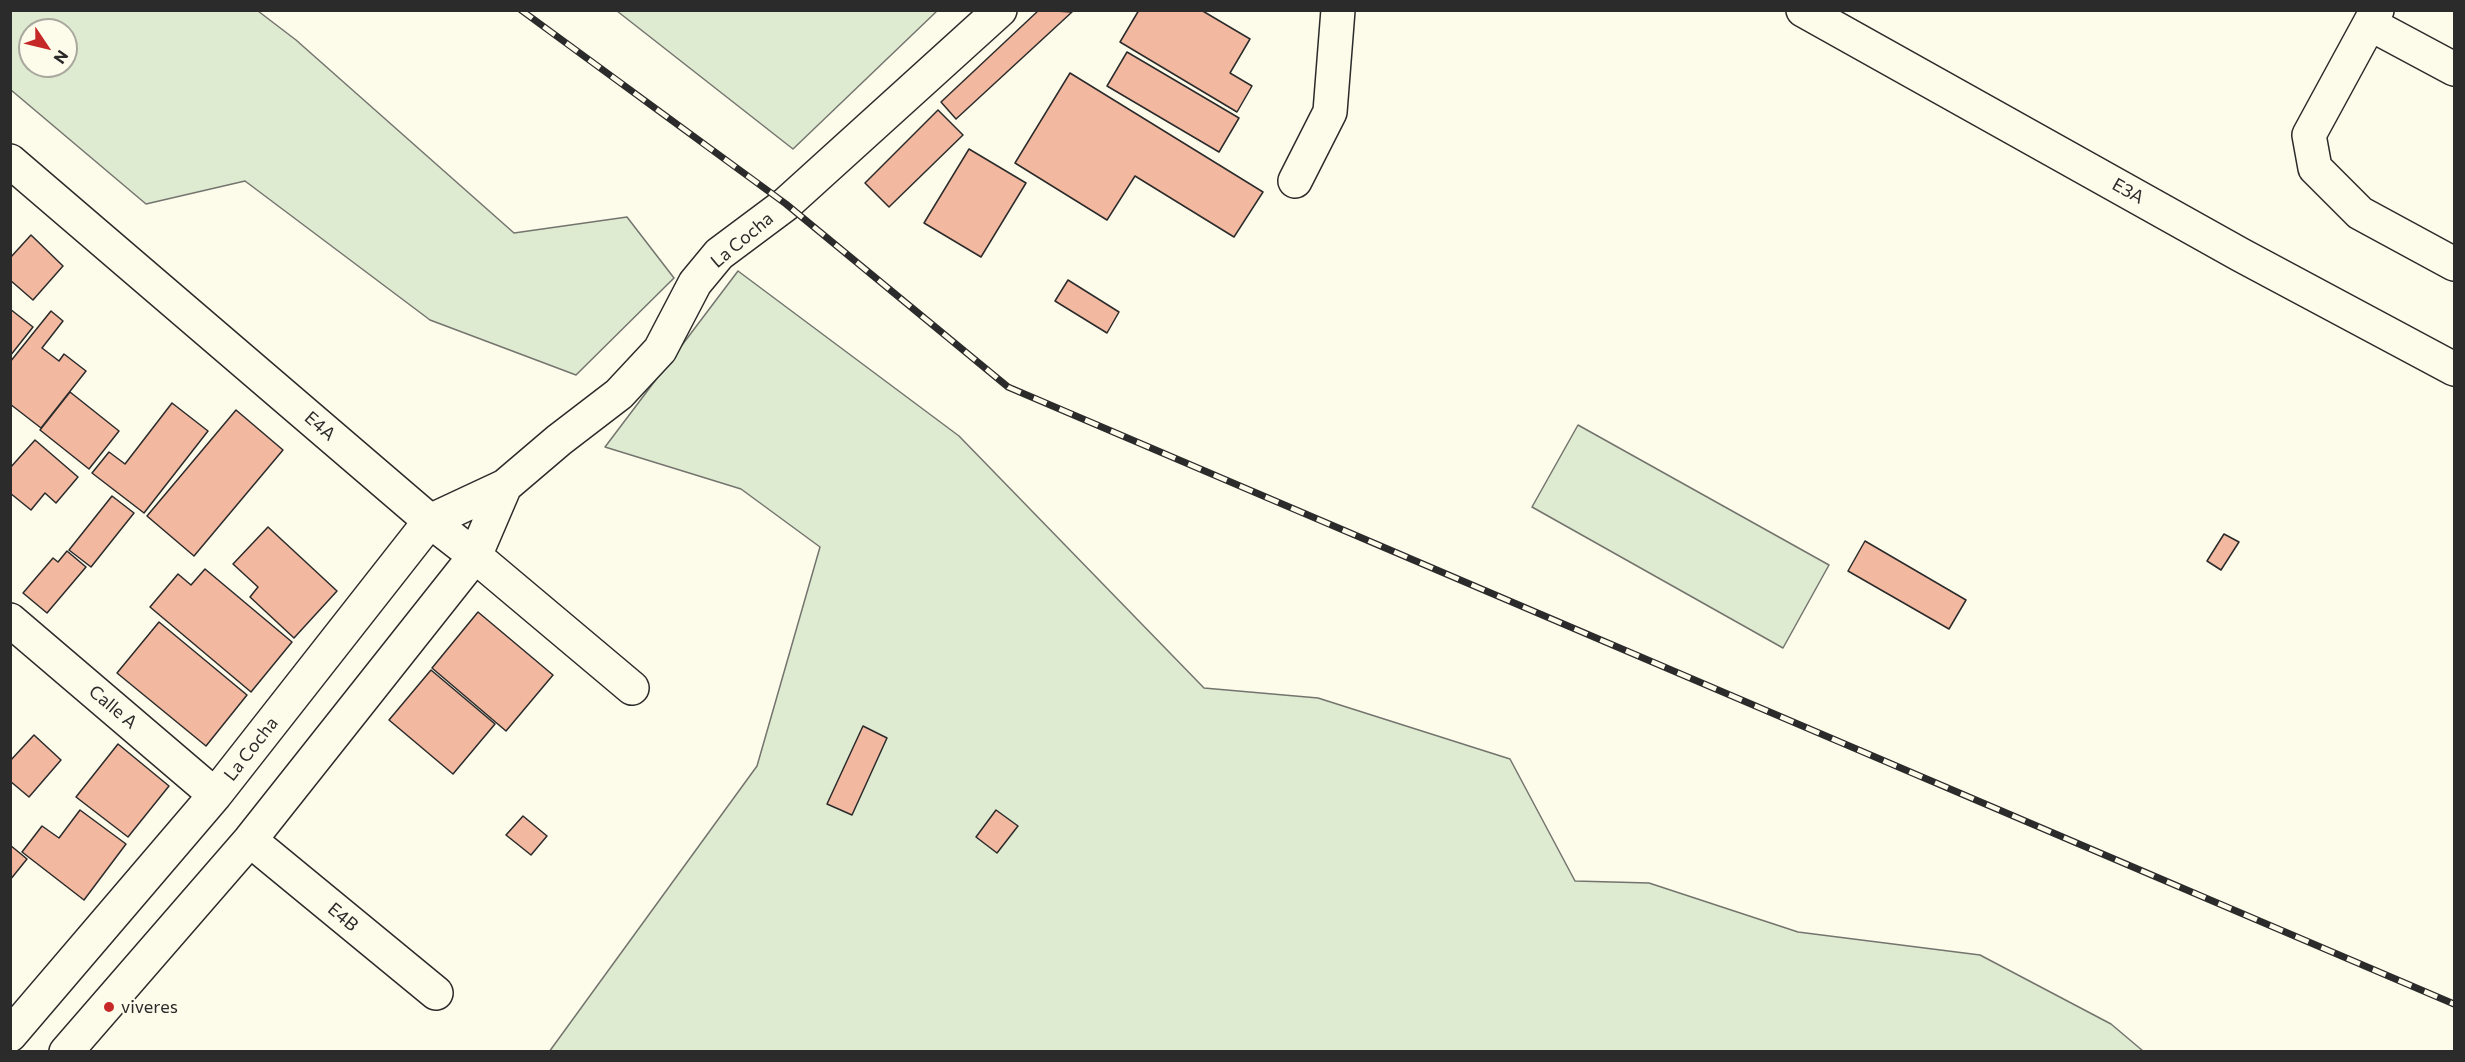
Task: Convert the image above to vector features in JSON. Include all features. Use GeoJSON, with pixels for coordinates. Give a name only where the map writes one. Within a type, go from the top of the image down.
{"type":"FeatureCollection","features":[{"type":"Feature","properties":{"kind":"street","name":"La Cocha"},"geometry":{"type":"LineString","coordinates":[[10,1035],[215,795],[430,521],[505,486],[619,394],[660,350],[695,283],[719,254],[786,204],[1000,10]]}},
{"type":"Feature","properties":{"kind":"street"},"geometry":{"type":"LineString","coordinates":[[1295,181],[1330,112],[1338,10]]}},
{"type":"Feature","properties":{"kind":"street","name":"E3A"},"geometry":{"type":"LineString","coordinates":[[1803,10],[2241,255],[2454,369]]}},
{"type":"Feature","properties":{"kind":"street"},"geometry":{"type":"LineString","coordinates":[[2454,69],[2374,17],[2309,135],[2315,168],[2360,213],[2454,264]]}},
{"type":"Feature","properties":{"kind":"street","name":"E4A"},"geometry":{"type":"LineString","coordinates":[[10,161],[430,521],[632,688]]}},
{"type":"Feature","properties":{"kind":"street","name":"La Cocha"},"geometry":{"type":"LineString","coordinates":[[66,1052],[250,840],[475,556],[505,486]]}},
{"type":"Feature","properties":{"kind":"street","name":"Calle A"},"geometry":{"type":"LineString","coordinates":[[10,620],[215,795]]}},
{"type":"Feature","properties":{"kind":"street","name":"E4B"},"geometry":{"type":"LineString","coordinates":[[250,840],[436,993]]}},
{"type":"Feature","properties":{"kind":"green space"},"geometry":{"type":"Polygon","coordinates":[[[11,10],[258,11],[296,40],[514,233],[627,217],[674,278],[576,375],[430,320],[245,181],[146,204],[11,90],[11,10]]]}},
{"type":"Feature","properties":{"kind":"green space"},"geometry":{"type":"Polygon","coordinates":[[[617,11],[937,11],[793,149],[617,11]]]}},
{"type":"Feature","properties":{"kind":"green space"},"geometry":{"type":"Polygon","coordinates":[[[738,271],[959,436],[1204,688],[1318,698],[1510,759],[1575,881],[1649,883],[1798,932],[1980,955],[2111,1024],[2143,1051],[549,1052],[757,766],[820,547],[741,489],[605,447],[738,271]]]}},
{"type":"Feature","properties":{"kind":"green space"},"geometry":{"type":"Polygon","coordinates":[[[1578,425],[1829,565],[1783,648],[1532,507],[1578,425]]]}},
{"type":"Feature","properties":{"kind":"building"},"geometry":{"type":"Polygon","coordinates":[[[1039,10],[1072,12],[956,119],[941,102],[1039,10]]]}},
{"type":"Feature","properties":{"kind":"building"},"geometry":{"type":"Polygon","coordinates":[[[1139,10],[1201,10],[1250,39],[1230,73],[1252,86],[1237,112],[1120,42],[1139,10]]]}},
{"type":"Feature","properties":{"kind":"building"},"geometry":{"type":"Polygon","coordinates":[[[1127,52],[1239,118],[1219,152],[1107,86],[1127,52]]]}},
{"type":"Feature","properties":{"kind":"building"},"geometry":{"type":"Polygon","coordinates":[[[1070,73],[1263,192],[1234,237],[1135,176],[1107,220],[1015,163],[1070,73]]]}},
{"type":"Feature","properties":{"kind":"building"},"geometry":{"type":"Polygon","coordinates":[[[938,110],[963,135],[889,207],[865,183],[938,110]]]}},
{"type":"Feature","properties":{"kind":"building"},"geometry":{"type":"Polygon","coordinates":[[[969,149],[1026,183],[981,257],[924,223],[969,149]]]}},
{"type":"Feature","properties":{"kind":"building"},"geometry":{"type":"Polygon","coordinates":[[[31,235],[63,266],[33,300],[10,280],[10,258],[31,235]]]}},
{"type":"Feature","properties":{"kind":"building"},"geometry":{"type":"Polygon","coordinates":[[[1068,280],[1119,312],[1107,333],[1055,301],[1068,280]]]}},
{"type":"Feature","properties":{"kind":"building"},"geometry":{"type":"Polygon","coordinates":[[[10,309],[33,327],[10,356],[10,309]]]}},
{"type":"Feature","properties":{"kind":"building"},"geometry":{"type":"Polygon","coordinates":[[[51,311],[63,321],[42,348],[59,361],[64,354],[86,371],[41,428],[10,404],[10,362],[51,311]]]}},
{"type":"Feature","properties":{"kind":"building"},"geometry":{"type":"Polygon","coordinates":[[[70,392],[119,431],[89,469],[40,430],[70,392]]]}},
{"type":"Feature","properties":{"kind":"building"},"geometry":{"type":"Polygon","coordinates":[[[172,403],[208,431],[144,513],[92,473],[109,452],[125,464],[172,403]]]}},
{"type":"Feature","properties":{"kind":"building"},"geometry":{"type":"Polygon","coordinates":[[[236,410],[283,450],[194,556],[147,516],[236,410]]]}},
{"type":"Feature","properties":{"kind":"building"},"geometry":{"type":"Polygon","coordinates":[[[35,440],[78,477],[56,503],[45,493],[31,510],[10,493],[10,468],[35,440]]]}},
{"type":"Feature","properties":{"kind":"building"},"geometry":{"type":"Polygon","coordinates":[[[112,496],[134,513],[91,567],[69,550],[112,496]]]}},
{"type":"Feature","properties":{"kind":"building"},"geometry":{"type":"Polygon","coordinates":[[[268,527],[337,591],[294,638],[250,597],[258,587],[233,564],[268,527]]]}},
{"type":"Feature","properties":{"kind":"building"},"geometry":{"type":"Polygon","coordinates":[[[2224,534],[2239,542],[2221,570],[2207,561],[2224,534]]]}},
{"type":"Feature","properties":{"kind":"building"},"geometry":{"type":"Polygon","coordinates":[[[1865,541],[1966,600],[1949,629],[1848,571],[1865,541]]]}},
{"type":"Feature","properties":{"kind":"building"},"geometry":{"type":"Polygon","coordinates":[[[67,551],[86,567],[47,613],[23,593],[53,558],[58,562],[67,551]]]}},
{"type":"Feature","properties":{"kind":"building"},"geometry":{"type":"Polygon","coordinates":[[[205,569],[292,642],[251,692],[150,607],[178,574],[191,585],[205,569]]]}},
{"type":"Feature","properties":{"kind":"building"},"geometry":{"type":"Polygon","coordinates":[[[478,612],[553,675],[506,731],[432,668],[478,612]]]}},
{"type":"Feature","properties":{"kind":"building"},"geometry":{"type":"Polygon","coordinates":[[[159,622],[247,695],[206,746],[117,673],[159,622]]]}},
{"type":"Feature","properties":{"kind":"building"},"geometry":{"type":"Polygon","coordinates":[[[431,670],[495,724],[453,774],[389,720],[431,670]]]}},
{"type":"Feature","properties":{"kind":"building"},"geometry":{"type":"Polygon","coordinates":[[[863,726],[887,738],[852,815],[827,804],[863,726]]]}},
{"type":"Feature","properties":{"kind":"building"},"geometry":{"type":"Polygon","coordinates":[[[34,735],[61,760],[29,797],[10,781],[10,761],[34,735]]]}},
{"type":"Feature","properties":{"kind":"building"},"geometry":{"type":"Polygon","coordinates":[[[118,744],[169,786],[128,837],[76,797],[118,744]]]}},
{"type":"Feature","properties":{"kind":"building"},"geometry":{"type":"Polygon","coordinates":[[[80,810],[126,844],[84,900],[22,852],[42,826],[59,838],[80,810]]]}},
{"type":"Feature","properties":{"kind":"building"},"geometry":{"type":"Polygon","coordinates":[[[996,810],[1018,826],[997,853],[976,837],[996,810]]]}},
{"type":"Feature","properties":{"kind":"building"},"geometry":{"type":"Polygon","coordinates":[[[523,816],[547,836],[531,855],[506,835],[523,816]]]}},
{"type":"Feature","properties":{"kind":"building"},"geometry":{"type":"Polygon","coordinates":[[[10,845],[27,859],[10,880],[10,845]]]}},
{"type":"Feature","properties":{"kind":"railway"},"geometry":{"type":"LineString","coordinates":[[521,10],[786,204],[1008,387],[2454,1004]]}},
{"type":"Feature","properties":{"kind":"place","name":"viveres"},"geometry":{"type":"Point","coordinates":[109,1007]}}]}
